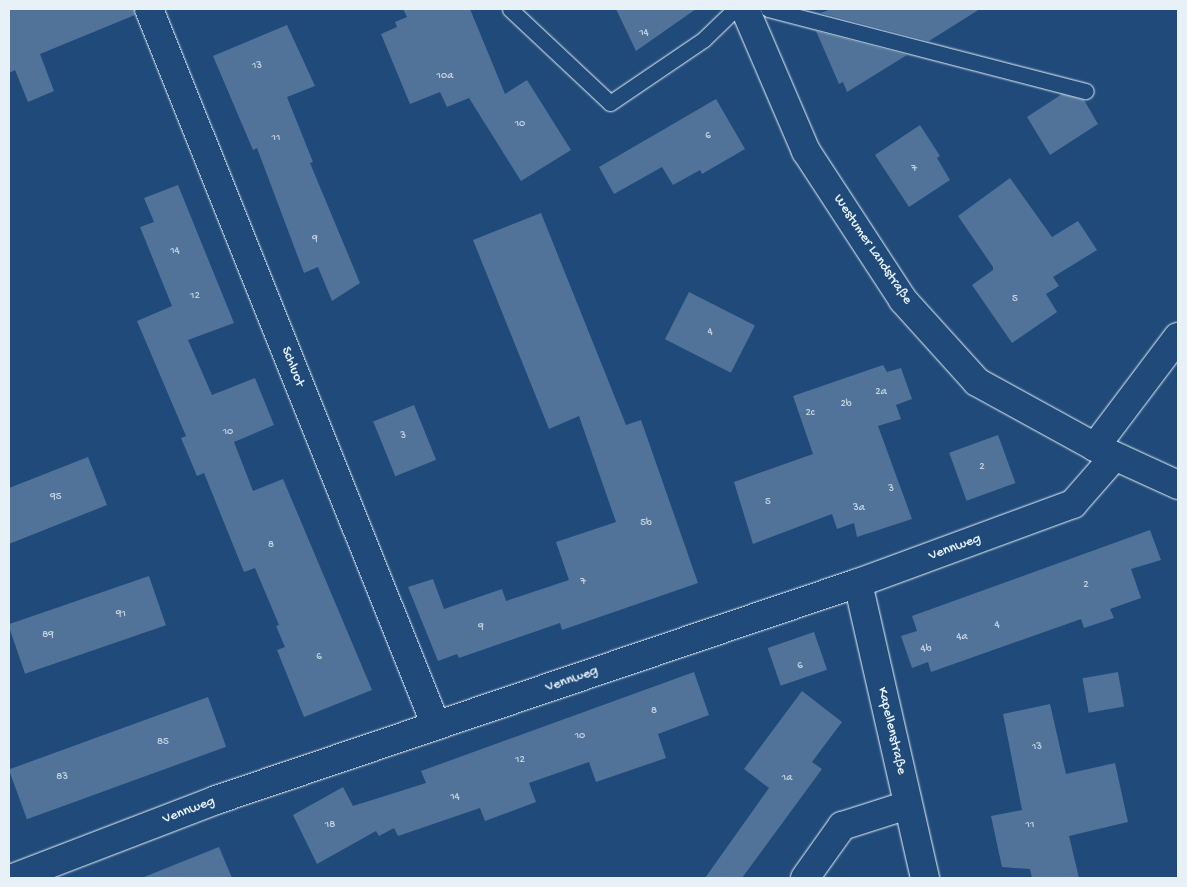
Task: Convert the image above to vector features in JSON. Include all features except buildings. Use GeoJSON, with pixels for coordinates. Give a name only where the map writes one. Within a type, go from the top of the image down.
{"type":"FeatureCollection","features":[{"type":"Feature","properties":{"kind":"street","name":"Schluot"},"geometry":{"type":"LineString","coordinates":[[149,9],[436,726]]}},
{"type":"Feature","properties":{"kind":"street","name":"Westumer Landstraße"},"geometry":{"type":"LineString","coordinates":[[745,9],[806,151],[904,300],[977,382],[1104,452],[1178,485]]}},
{"type":"Feature","properties":{"kind":"street"},"geometry":{"type":"LineString","coordinates":[[1104,452],[1178,337]]}},
{"type":"Feature","properties":{"kind":"street","name":"Vennweg"},"geometry":{"type":"LineString","coordinates":[[13,878],[216,800],[858,583],[1073,504],[1104,452]]}},
{"type":"Feature","properties":{"kind":"street","name":"Kapellenstraße"},"geometry":{"type":"LineString","coordinates":[[858,583],[925,878]]}},
{"type":"Feature","properties":{"kind":"street"},"geometry":{"type":"LineString","coordinates":[[805,878],[842,826],[908,806]]}},
{"type":"Feature","properties":{"kind":"lane"},"geometry":{"type":"LineString","coordinates":[[510,9],[610,103],[704,38],[735,9]]}},
{"type":"Feature","properties":{"kind":"lane"},"geometry":{"type":"LineString","coordinates":[[768,9],[1086,91]]}}]}
